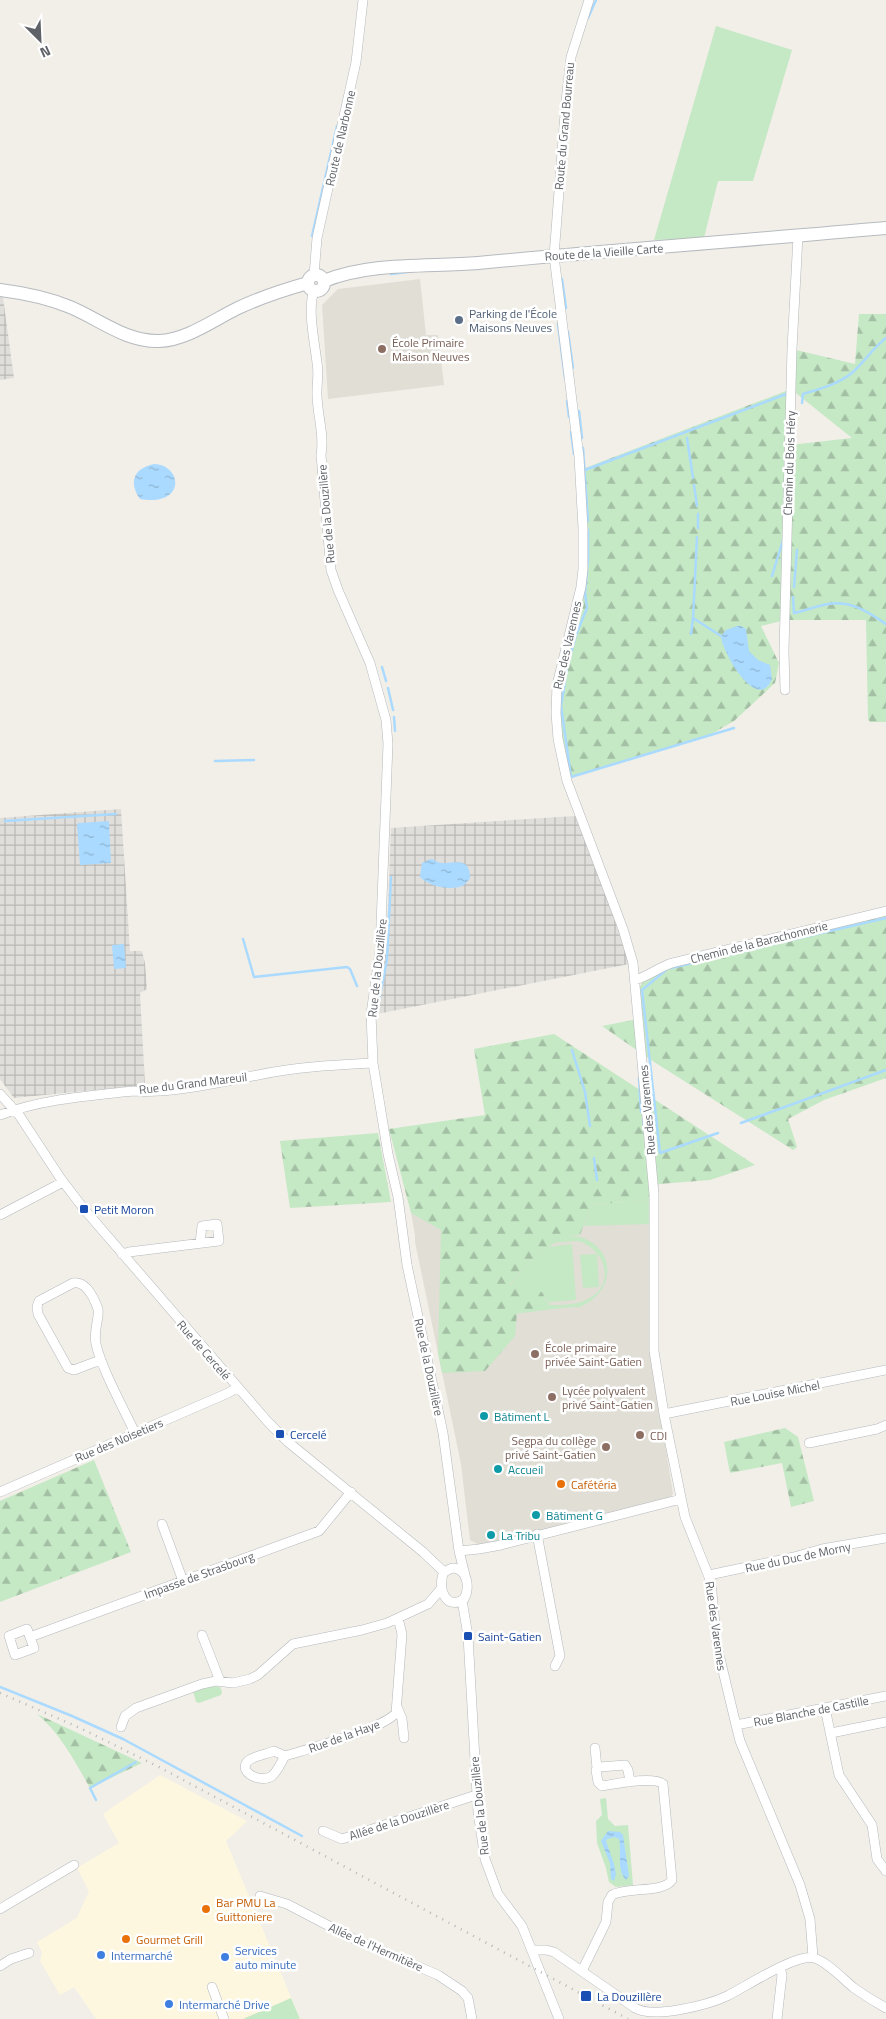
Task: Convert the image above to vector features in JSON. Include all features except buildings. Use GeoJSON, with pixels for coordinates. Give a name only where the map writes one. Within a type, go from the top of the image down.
{"type":"FeatureCollection","features":[{"type":"Feature","properties":{"kind":"street","name":"Route de Narbonne"},"geometry":{"type":"LineString","coordinates":[[315,282],[318,238],[356,62],[363,0]]}},
{"type":"Feature","properties":{"kind":"street","name":"Route du Grand Bourreau"},"geometry":{"type":"LineString","coordinates":[[554,256],[571,57],[589,0]]}},
{"type":"Feature","properties":{"kind":"street","name":"Route de la Vieille Carte"},"geometry":{"type":"LineString","coordinates":[[0,290],[52,301],[82,312],[131,337],[158,341],[180,337],[237,308],[267,296],[349,273],[886,228]]}},
{"type":"Feature","properties":{"kind":"street","name":"Chemin du Bois Héry"},"geometry":{"type":"LineString","coordinates":[[785,690],[784,650],[792,349],[798,236]]}},
{"type":"Feature","properties":{"kind":"street","name":"Rue des Varennes"},"geometry":{"type":"LineString","coordinates":[[554,256],[579,457],[583,528],[583,569],[557,685],[557,725],[567,781],[623,929],[633,963],[654,1194],[654,1351],[681,1499],[689,1532],[709,1575],[714,1596],[717,1646],[740,1741],[800,1885],[810,1919],[813,1957]]}},
{"type":"Feature","properties":{"kind":"street","name":"Rue de la Douzillère"},"geometry":{"type":"LineString","coordinates":[[315,282],[312,304],[314,351],[319,377],[317,389],[323,444],[321,455],[323,493],[331,570],[370,663],[383,711],[388,744],[380,951],[371,1014],[373,1063],[388,1154],[398,1197],[407,1265],[443,1433],[460,1551],[466,1579]]}},
{"type":"Feature","properties":{"kind":"street","name":"Chemin de la Barachonnerie"},"geometry":{"type":"LineString","coordinates":[[635,980],[648,976],[660,967],[672,963],[886,911]]}},
{"type":"Feature","properties":{"kind":"street","name":"Rue du Grand Mareuil"},"geometry":{"type":"LineString","coordinates":[[0,1115],[13,1109],[44,1102],[209,1084],[260,1074],[327,1066],[373,1063]]}},
{"type":"Feature","properties":{"kind":"street","name":"Rue de Cercelé"},"geometry":{"type":"LineString","coordinates":[[0,1094],[13,1109],[63,1182],[122,1254],[237,1388],[281,1436],[424,1552],[444,1572]]}},
{"type":"Feature","properties":{"kind":"street"},"geometry":{"type":"LineString","coordinates":[[0,1215],[63,1182]]}},
{"type":"Feature","properties":{"kind":"street"},"geometry":{"type":"LineString","coordinates":[[122,1254],[200,1243]]}},
{"type":"Feature","properties":{"kind":"street"},"geometry":{"type":"LineString","coordinates":[[102,1362],[95,1362],[74,1370],[68,1368],[38,1314],[37,1306],[39,1301],[70,1284],[76,1282],[84,1285],[98,1311],[94,1336],[102,1362],[135,1433]]}},
{"type":"Feature","properties":{"kind":"street","name":"Rue Louise Michel"},"geometry":{"type":"LineString","coordinates":[[664,1414],[886,1370]]}},
{"type":"Feature","properties":{"kind":"street","name":"Rue des Noisetiers"},"geometry":{"type":"LineString","coordinates":[[1,1490],[237,1388]]}},
{"type":"Feature","properties":{"kind":"street"},"geometry":{"type":"LineString","coordinates":[[809,1443],[877,1429],[886,1424]]}},
{"type":"Feature","properties":{"kind":"street","name":"Impasse de Strasbourg"},"geometry":{"type":"LineString","coordinates":[[30,1637],[319,1531],[351,1492]]}},
{"type":"Feature","properties":{"kind":"street"},"geometry":{"type":"LineString","coordinates":[[460,1551],[479,1549],[681,1499]]}},
{"type":"Feature","properties":{"kind":"street"},"geometry":{"type":"LineString","coordinates":[[162,1524],[183,1581]]}},
{"type":"Feature","properties":{"kind":"street"},"geometry":{"type":"LineString","coordinates":[[537,1534],[560,1656],[555,1666]]}},
{"type":"Feature","properties":{"kind":"street","name":"Rue du Duc de Morny"},"geometry":{"type":"LineString","coordinates":[[709,1575],[794,1557],[822,1549],[886,1538]]}},
{"type":"Feature","properties":{"kind":"street","name":"Rue de la Douzillère"},"geometry":{"type":"LineString","coordinates":[[456,1568],[460,1551]]}},
{"type":"Feature","properties":{"kind":"street"},"geometry":{"type":"LineString","coordinates":[[121,1728],[125,1716],[136,1708],[190,1688],[220,1681],[233,1683],[250,1679],[296,1643],[362,1630],[398,1618],[428,1604],[449,1601],[456,1603],[462,1600],[467,1593],[466,1579],[461,1570],[456,1568],[447,1569],[441,1581],[444,1597],[449,1601],[465,1620]]}},
{"type":"Feature","properties":{"kind":"street"},"geometry":{"type":"LineString","coordinates":[[428,1604],[442,1589]]}},
{"type":"Feature","properties":{"kind":"street","name":"Rue de la Douzillère"},"geometry":{"type":"LineString","coordinates":[[462,1600],[468,1645],[476,1795],[482,1845],[488,1871],[498,1894],[522,1926],[553,2006],[560,2019]]}},
{"type":"Feature","properties":{"kind":"street"},"geometry":{"type":"LineString","coordinates":[[398,1618],[402,1634],[398,1709],[402,1719],[404,1738]]}},
{"type":"Feature","properties":{"kind":"street"},"geometry":{"type":"LineString","coordinates":[[202,1635],[220,1681]]}},
{"type":"Feature","properties":{"kind":"street","name":"Rue Blanche de Castille"},"geometry":{"type":"LineString","coordinates":[[736,1725],[886,1696]]}},
{"type":"Feature","properties":{"kind":"street"},"geometry":{"type":"LineString","coordinates":[[826,1708],[841,1780],[869,1819],[873,1829],[877,1859],[886,1871]]}},
{"type":"Feature","properties":{"kind":"street","name":"Rue de la Haye"},"geometry":{"type":"LineString","coordinates":[[285,1756],[369,1728],[394,1716],[398,1709]]}},
{"type":"Feature","properties":{"kind":"street","name":"Rue Blanche de Castille"},"geometry":{"type":"LineString","coordinates":[[830,1733],[886,1722]]}},
{"type":"Feature","properties":{"kind":"street"},"geometry":{"type":"LineString","coordinates":[[582,1971],[606,1922],[608,1902],[612,1894],[621,1891],[662,1887],[668,1885],[672,1880],[663,1784],[654,1780],[600,1785],[595,1748]]}},
{"type":"Feature","properties":{"kind":"street"},"geometry":{"type":"LineString","coordinates":[[597,1768],[625,1764],[630,1782]]}},
{"type":"Feature","properties":{"kind":"street","name":"Allée de la Douzillère"},"geometry":{"type":"LineString","coordinates":[[323,1831],[342,1839],[476,1795]]}},
{"type":"Feature","properties":{"kind":"street"},"geometry":{"type":"LineString","coordinates":[[0,1909],[74,1865]]}},
{"type":"Feature","properties":{"kind":"street","name":"Allée de l'Hermitière"},"geometry":{"type":"LineString","coordinates":[[260,1896],[287,1904],[354,1939],[438,1975],[462,1991],[468,1998],[472,2019]]}},
{"type":"Feature","properties":{"kind":"street"},"geometry":{"type":"LineString","coordinates":[[532,1950],[554,1952],[640,2011],[654,2013],[670,2011],[720,1999],[797,1960],[813,1957],[824,1963],[862,1994],[886,2008]]}},
{"type":"Feature","properties":{"kind":"street"},"geometry":{"type":"LineString","coordinates":[[0,1966],[11,1959],[29,1953]]}},
{"type":"Feature","properties":{"kind":"street"},"geometry":{"type":"LineString","coordinates":[[777,2019],[782,1975],[780,1968]]}},
{"type":"Feature","properties":{"kind":"street"},"geometry":{"type":"LineString","coordinates":[[212,1987],[224,2019]]}},
{"type":"Feature","properties":{"kind":"street","name":"Rue de la Douzillère"},"geometry":{"type":"LineString","coordinates":[[553,2006],[564,2019]]}},
{"type":"Feature","properties":{"kind":"shaded area","name":"École Primaire Maison Neuves"},"geometry":{"type":"Polygon","coordinates":[[[420,279],[426,335],[438,335],[444,385],[328,399],[322,305],[338,289],[420,279]]]}},
{"type":"Feature","properties":{"kind":"shaded area"},"geometry":{"type":"Polygon","coordinates":[[[0,290],[2,290],[14,378],[0,380],[0,290]]]}},
{"type":"Feature","properties":{"kind":"shaded area"},"geometry":{"type":"Polygon","coordinates":[[[121,809],[130,951],[142,951],[145,963],[147,989],[140,993],[145,1085],[14,1098],[0,1079],[0,818],[121,809]]]}},
{"type":"Feature","properties":{"kind":"shaded area"},"geometry":{"type":"Polygon","coordinates":[[[575,816],[608,900],[629,964],[377,1014],[387,935],[391,828],[575,816]]]}},
{"type":"Feature","properties":{"kind":"shaded area","name":"Lycée polyvalent privé Saint-Gatien"},"geometry":{"type":"Polygon","coordinates":[[[650,1201],[650,1348],[673,1494],[669,1498],[481,1546],[470,1540],[461,1464],[415,1242],[411,1213],[650,1201]]]}},
{"type":"Feature","properties":{"kind":"shaded area"},"geometry":{"type":"Polygon","coordinates":[[[160,1775],[247,1821],[226,1841],[300,2019],[96,2019],[74,1987],[60,1995],[40,1961],[42,1952],[37,1942],[77,1918],[89,1891],[77,1868],[119,1843],[103,1814],[160,1775]]]}},
{"type":"Feature","properties":{"kind":"green space"},"geometry":{"type":"Polygon","coordinates":[[[716,26],[792,50],[753,181],[718,181],[704,238],[654,240],[716,26]]]}},
{"type":"Feature","properties":{"kind":"green space"},"geometry":{"type":"Polygon","coordinates":[[[859,314],[886,314],[886,722],[870,722],[868,719],[866,620],[785,620],[761,626],[779,663],[775,683],[734,721],[710,735],[571,777],[567,767],[556,713],[581,587],[580,470],[791,389],[792,349],[855,364],[859,314]],[[792,390],[790,445],[852,438],[792,390]]]}},
{"type":"Feature","properties":{"kind":"green space"},"geometry":{"type":"Polygon","coordinates":[[[886,913],[886,1078],[824,1100],[788,1119],[797,1147],[793,1150],[651,1060],[602,1026],[638,1019],[636,991],[648,976],[660,967],[886,913]]]}},
{"type":"Feature","properties":{"kind":"green space"},"geometry":{"type":"Polygon","coordinates":[[[554,1034],[755,1165],[710,1180],[659,1184],[650,1201],[592,1204],[580,1235],[568,1235],[548,1247],[532,1259],[509,1285],[522,1292],[542,1292],[551,1309],[517,1313],[515,1336],[485,1371],[442,1373],[438,1353],[441,1230],[411,1213],[389,1129],[485,1115],[474,1049],[554,1034]]]}},
{"type":"Feature","properties":{"kind":"green space"},"geometry":{"type":"Polygon","coordinates":[[[378,1133],[391,1202],[290,1208],[280,1141],[378,1133]]]}},
{"type":"Feature","properties":{"kind":"green space"},"geometry":{"type":"Polygon","coordinates":[[[650,1201],[650,1224],[584,1226],[592,1204],[650,1201]]]}},
{"type":"Feature","properties":{"kind":"green space"},"geometry":{"type":"Polygon","coordinates":[[[568,1235],[583,1238],[595,1245],[603,1254],[607,1265],[607,1277],[602,1288],[593,1299],[580,1307],[515,1314],[493,1315],[473,1312],[457,1303],[448,1288],[446,1263],[461,1249],[480,1242],[568,1235]],[[578,1241],[469,1249],[453,1265],[451,1280],[455,1294],[463,1303],[476,1308],[490,1310],[569,1304],[588,1299],[597,1293],[602,1285],[605,1276],[601,1259],[587,1245],[578,1241]]]}},
{"type":"Feature","properties":{"kind":"green space"},"geometry":{"type":"Polygon","coordinates":[[[572,1244],[576,1300],[550,1302],[550,1305],[542,1292],[522,1292],[509,1286],[532,1259],[548,1247],[572,1244]]]}},
{"type":"Feature","properties":{"kind":"green space"},"geometry":{"type":"Polygon","coordinates":[[[597,1254],[599,1287],[583,1288],[580,1255],[597,1254]]]}},
{"type":"Feature","properties":{"kind":"green space"},"geometry":{"type":"Polygon","coordinates":[[[785,1428],[798,1437],[814,1501],[791,1507],[782,1463],[730,1473],[724,1442],[785,1428]]]}},
{"type":"Feature","properties":{"kind":"green space"},"geometry":{"type":"Polygon","coordinates":[[[94,1460],[131,1552],[0,1602],[0,1501],[94,1460]]]}},
{"type":"Feature","properties":{"kind":"green space"},"geometry":{"type":"Polygon","coordinates":[[[211,1686],[220,1687],[221,1695],[199,1703],[196,1702],[193,1691],[211,1686]]]}},
{"type":"Feature","properties":{"kind":"green space"},"geometry":{"type":"Polygon","coordinates":[[[37,1714],[142,1763],[90,1788],[60,1739],[37,1714]]]}},
{"type":"Feature","properties":{"kind":"green space"},"geometry":{"type":"Polygon","coordinates":[[[606,1798],[608,1819],[615,1826],[628,1825],[633,1885],[616,1887],[609,1882],[597,1843],[596,1821],[602,1815],[600,1799],[606,1798]]]}},
{"type":"Feature","properties":{"kind":"green space"},"geometry":{"type":"Polygon","coordinates":[[[291,1998],[300,2019],[243,2019],[291,1998]]]}},
{"type":"Feature","properties":{"kind":"water"},"geometry":{"type":"Polygon","coordinates":[[[154,464],[164,466],[171,471],[175,485],[172,492],[166,497],[155,500],[140,499],[134,487],[135,477],[142,469],[154,464]]]}},
{"type":"Feature","properties":{"kind":"water"},"geometry":{"type":"Polygon","coordinates":[[[737,626],[746,629],[749,651],[758,660],[770,665],[772,679],[766,688],[758,689],[750,685],[727,655],[721,636],[726,630],[737,626]]]}},
{"type":"Feature","properties":{"kind":"water"},"geometry":{"type":"Polygon","coordinates":[[[109,821],[111,863],[80,865],[77,824],[109,821]]]}},
{"type":"Feature","properties":{"kind":"water"},"geometry":{"type":"Polygon","coordinates":[[[431,859],[440,863],[457,862],[465,864],[468,867],[470,878],[464,885],[452,888],[428,883],[420,877],[422,863],[431,859]]]}},
{"type":"Feature","properties":{"kind":"water"},"geometry":{"type":"Polygon","coordinates":[[[124,944],[126,968],[114,969],[112,945],[124,944]]]}},
{"type":"Feature","properties":{"kind":"water"},"geometry":{"type":"Polygon","coordinates":[[[608,1831],[620,1832],[623,1835],[629,1876],[626,1880],[620,1866],[619,1839],[614,1837],[606,1841],[616,1874],[614,1881],[611,1879],[610,1863],[601,1841],[608,1831]]]}},
{"type":"Feature","properties":{"kind":"waterway"},"geometry":{"type":"LineString","coordinates":[[588,18],[596,0]]}},
{"type":"Feature","properties":{"kind":"waterway"},"geometry":{"type":"LineString","coordinates":[[312,236],[337,126]]}},
{"type":"Feature","properties":{"kind":"waterway"},"geometry":{"type":"LineString","coordinates":[[391,274],[407,272]]}},
{"type":"Feature","properties":{"kind":"waterway"},"geometry":{"type":"LineString","coordinates":[[562,279],[566,308]]}},
{"type":"Feature","properties":{"kind":"waterway"},"geometry":{"type":"LineString","coordinates":[[558,324],[565,378]]}},
{"type":"Feature","properties":{"kind":"waterway"},"geometry":{"type":"LineString","coordinates":[[568,332],[573,368]]}},
{"type":"Feature","properties":{"kind":"waterway"},"geometry":{"type":"LineString","coordinates":[[802,403],[803,394],[836,383],[848,376],[886,338]]}},
{"type":"Feature","properties":{"kind":"waterway"},"geometry":{"type":"LineString","coordinates":[[585,470],[789,393]]}},
{"type":"Feature","properties":{"kind":"waterway"},"geometry":{"type":"LineString","coordinates":[[567,401],[569,417]]}},
{"type":"Feature","properties":{"kind":"waterway"},"geometry":{"type":"LineString","coordinates":[[579,411],[582,438]]}},
{"type":"Feature","properties":{"kind":"waterway"},"geometry":{"type":"LineString","coordinates":[[571,432],[574,454]]}},
{"type":"Feature","properties":{"kind":"waterway"},"geometry":{"type":"LineString","coordinates":[[687,438],[693,478]]}},
{"type":"Feature","properties":{"kind":"waterway"},"geometry":{"type":"LineString","coordinates":[[583,448],[588,521]]}},
{"type":"Feature","properties":{"kind":"waterway"},"geometry":{"type":"LineString","coordinates":[[694,485],[697,506]]}},
{"type":"Feature","properties":{"kind":"waterway"},"geometry":{"type":"LineString","coordinates":[[698,514],[698,528]]}},
{"type":"Feature","properties":{"kind":"waterway"},"geometry":{"type":"LineString","coordinates":[[588,530],[585,593],[587,608],[576,635],[567,668],[561,706],[571,777],[734,728]]}},
{"type":"Feature","properties":{"kind":"waterway"},"geometry":{"type":"LineString","coordinates":[[697,537],[693,618],[721,636]]}},
{"type":"Feature","properties":{"kind":"waterway"},"geometry":{"type":"LineString","coordinates":[[772,576],[783,540]]}},
{"type":"Feature","properties":{"kind":"waterway"},"geometry":{"type":"LineString","coordinates":[[794,587],[797,550]]}},
{"type":"Feature","properties":{"kind":"waterway"},"geometry":{"type":"LineString","coordinates":[[793,597],[794,613],[836,603],[852,605],[866,611],[886,624]]}},
{"type":"Feature","properties":{"kind":"waterway"},"geometry":{"type":"LineString","coordinates":[[691,634],[693,618]]}},
{"type":"Feature","properties":{"kind":"waterway"},"geometry":{"type":"LineString","coordinates":[[382,667],[386,681]]}},
{"type":"Feature","properties":{"kind":"waterway"},"geometry":{"type":"LineString","coordinates":[[388,688],[393,710]]}},
{"type":"Feature","properties":{"kind":"waterway"},"geometry":{"type":"LineString","coordinates":[[394,717],[395,731]]}},
{"type":"Feature","properties":{"kind":"waterway"},"geometry":{"type":"LineString","coordinates":[[215,761],[254,760]]}},
{"type":"Feature","properties":{"kind":"waterway"},"geometry":{"type":"LineString","coordinates":[[5,821],[116,814]]}},
{"type":"Feature","properties":{"kind":"waterway"},"geometry":{"type":"LineString","coordinates":[[376,1014],[387,960],[391,877]]}},
{"type":"Feature","properties":{"kind":"waterway"},"geometry":{"type":"LineString","coordinates":[[671,968],[886,918]]}},
{"type":"Feature","properties":{"kind":"waterway"},"geometry":{"type":"LineString","coordinates":[[243,939],[254,977],[347,967],[350,969],[357,986]]}},
{"type":"Feature","properties":{"kind":"waterway"},"geometry":{"type":"LineString","coordinates":[[666,970],[642,990],[660,1153],[718,1133]]}},
{"type":"Feature","properties":{"kind":"waterway"},"geometry":{"type":"LineString","coordinates":[[572,1050],[585,1092],[590,1126]]}},
{"type":"Feature","properties":{"kind":"waterway"},"geometry":{"type":"LineString","coordinates":[[741,1123],[886,1070]]}},
{"type":"Feature","properties":{"kind":"waterway"},"geometry":{"type":"LineString","coordinates":[[639,1078],[641,1112]]}},
{"type":"Feature","properties":{"kind":"waterway"},"geometry":{"type":"LineString","coordinates":[[643,1119],[644,1128]]}},
{"type":"Feature","properties":{"kind":"waterway"},"geometry":{"type":"LineString","coordinates":[[594,1158],[597,1180]]}},
{"type":"Feature","properties":{"kind":"waterway"},"geometry":{"type":"LineString","coordinates":[[0,1687],[123,1739],[302,1836]]}},
{"type":"Feature","properties":{"kind":"waterway"},"geometry":{"type":"LineString","coordinates":[[96,1800],[90,1788],[136,1762]]}},
{"type":"Feature","properties":{"kind":"railway"},"geometry":{"type":"LineString","coordinates":[[0,1693],[80,1728],[161,1768],[628,2019]]}},
{"type":"Feature","properties":{"kind":"place","name":"Parking de l'École Maisons Neuves"},"geometry":{"type":"Point","coordinates":[459,320]}},
{"type":"Feature","properties":{"kind":"place","name":"École Primaire Maison Neuves"},"geometry":{"type":"Point","coordinates":[382,349]}},
{"type":"Feature","properties":{"kind":"place","name":"Petit Moron"},"geometry":{"type":"Point","coordinates":[84,1209]}},
{"type":"Feature","properties":{"kind":"place","name":"École primaire privée Saint-Gatien"},"geometry":{"type":"Point","coordinates":[535,1354]}},
{"type":"Feature","properties":{"kind":"place","name":"Lycée polyvalent privé Saint-Gatien"},"geometry":{"type":"Point","coordinates":[552,1397]}},
{"type":"Feature","properties":{"kind":"place","name":"Bâtiment L"},"geometry":{"type":"Point","coordinates":[484,1416]}},
{"type":"Feature","properties":{"kind":"place","name":"Cercelé"},"geometry":{"type":"Point","coordinates":[280,1434]}},
{"type":"Feature","properties":{"kind":"place","name":"CDI"},"geometry":{"type":"Point","coordinates":[640,1435]}},
{"type":"Feature","properties":{"kind":"place","name":"Segpa du collège privé Saint-Gatien"},"geometry":{"type":"Point","coordinates":[606,1447]}},
{"type":"Feature","properties":{"kind":"place","name":"Accueil"},"geometry":{"type":"Point","coordinates":[498,1469]}},
{"type":"Feature","properties":{"kind":"place","name":"Cafétéria"},"geometry":{"type":"Point","coordinates":[561,1484]}},
{"type":"Feature","properties":{"kind":"place","name":"Bâtiment G"},"geometry":{"type":"Point","coordinates":[536,1515]}},
{"type":"Feature","properties":{"kind":"place","name":"La Tribu"},"geometry":{"type":"Point","coordinates":[491,1535]}},
{"type":"Feature","properties":{"kind":"place","name":"Saint-Gatien"},"geometry":{"type":"Point","coordinates":[468,1636]}},
{"type":"Feature","properties":{"kind":"place","name":"Bar PMU La Guittoniere"},"geometry":{"type":"Point","coordinates":[206,1909]}},
{"type":"Feature","properties":{"kind":"place","name":"Gourmet Grill"},"geometry":{"type":"Point","coordinates":[126,1939]}},
{"type":"Feature","properties":{"kind":"place","name":"Intermarché"},"geometry":{"type":"Point","coordinates":[101,1955]}},
{"type":"Feature","properties":{"kind":"place","name":"Services auto minute"},"geometry":{"type":"Point","coordinates":[225,1957]}},
{"type":"Feature","properties":{"kind":"place","name":"La Douzillère"},"geometry":{"type":"Point","coordinates":[586,1996]}},
{"type":"Feature","properties":{"kind":"place","name":"Intermarché Drive"},"geometry":{"type":"Point","coordinates":[169,2004]}}]}
